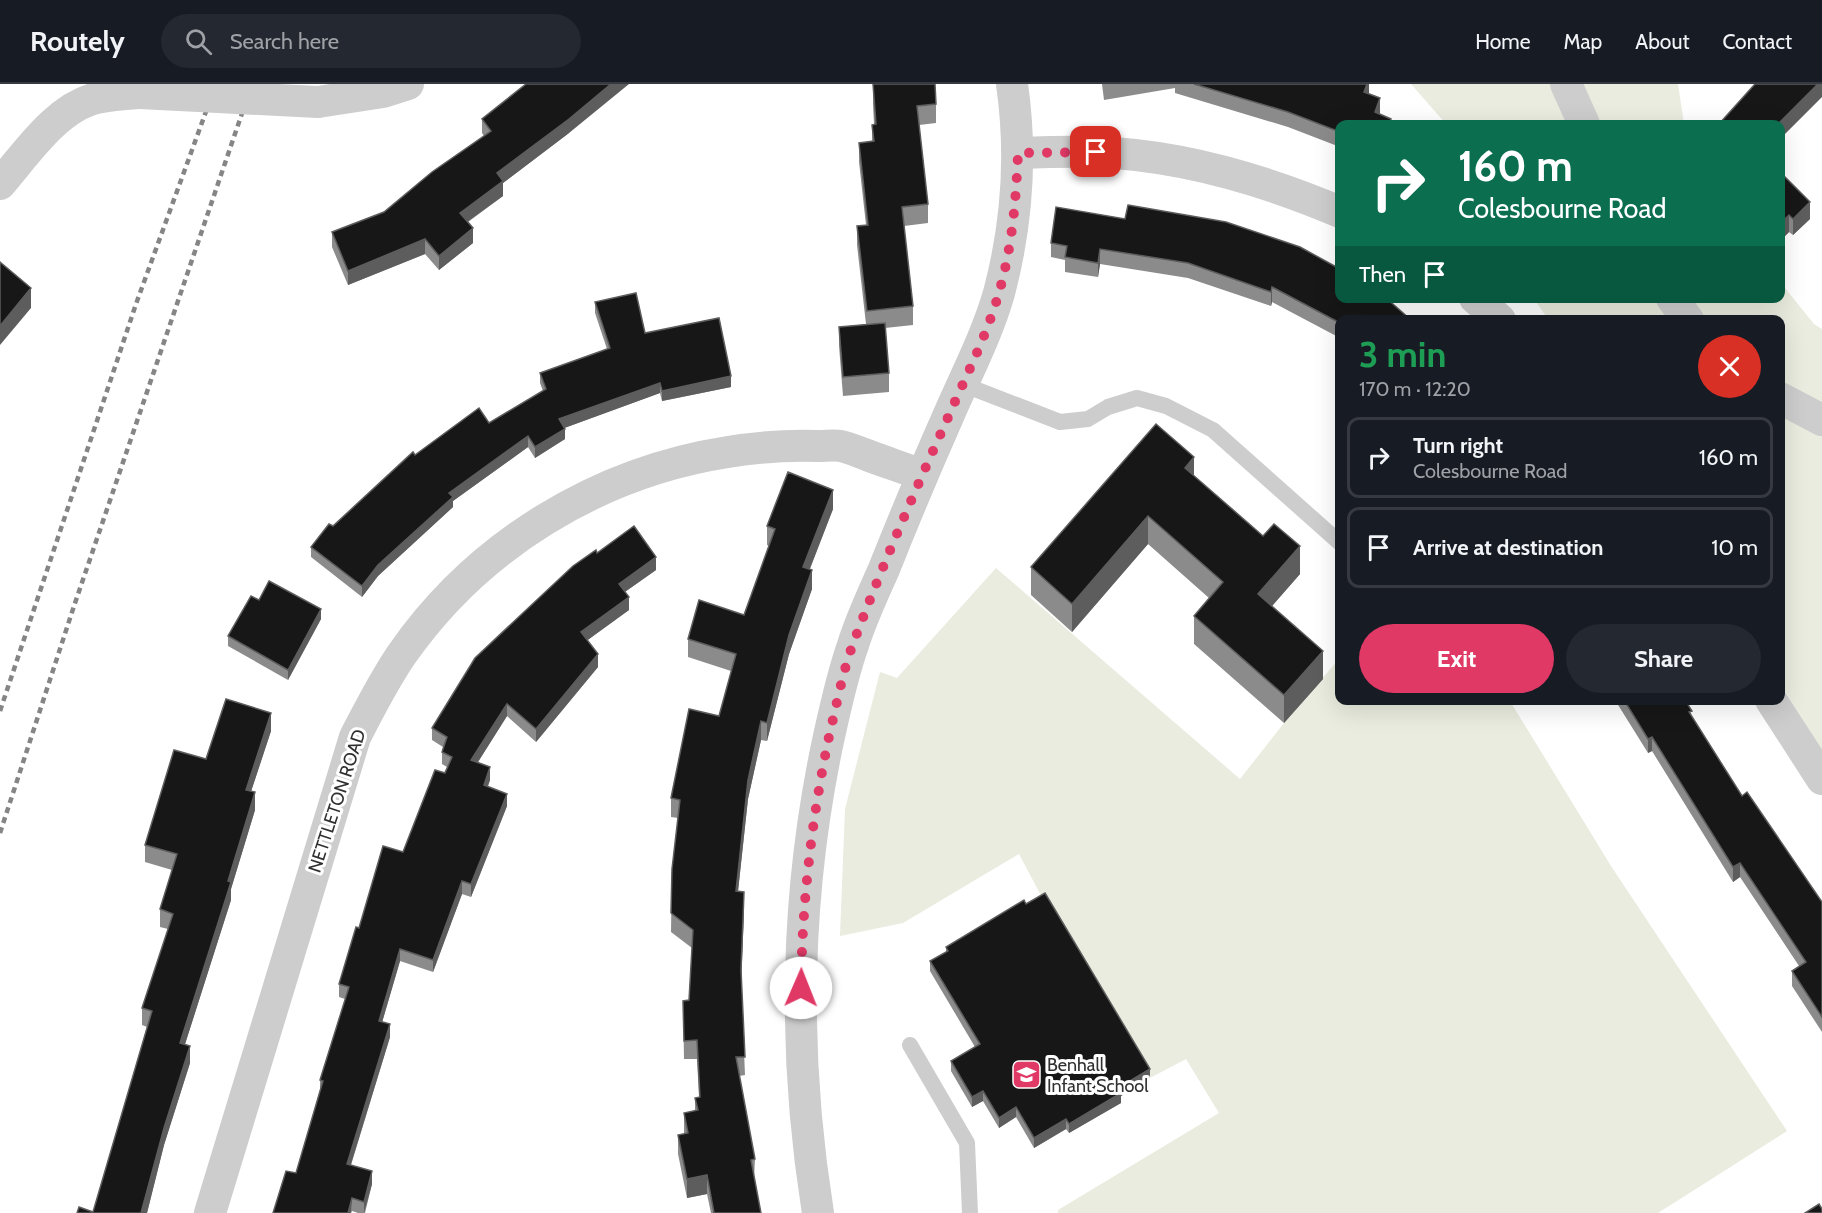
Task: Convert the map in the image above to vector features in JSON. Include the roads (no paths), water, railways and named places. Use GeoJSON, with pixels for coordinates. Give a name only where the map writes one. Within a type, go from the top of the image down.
{"type":"FeatureCollection","features":[{"type":"Feature","properties":{"kind":"street"},"geometry":{"type":"LineString","coordinates":[[0,184],[56,120],[70,110],[97,98],[140,93],[318,102],[383,92],[408,84]]}},
{"type":"Feature","properties":{"kind":"street"},"geometry":{"type":"LineString","coordinates":[[818,1213],[811,1170],[803,1088],[801,1004],[804,906],[821,774],[852,645],[922,475],[982,340],[998,295],[1009,248],[1016,200],[1018,153],[1012,84]]}},
{"type":"Feature","properties":{"kind":"street"},"geometry":{"type":"LineString","coordinates":[[1566,84],[1582,120]]}},
{"type":"Feature","properties":{"kind":"street"},"geometry":{"type":"LineString","coordinates":[[1018,153],[1096,152],[1185,162],[1287,190],[1335,210]]}},
{"type":"Feature","properties":{"kind":"street"},"geometry":{"type":"LineString","coordinates":[[1481,303],[1494,315]]}},
{"type":"Feature","properties":{"kind":"street"},"geometry":{"type":"LineString","coordinates":[[1785,401],[1822,420]]}},
{"type":"Feature","properties":{"kind":"street","name":"NETTLETON ROAD"},"geometry":{"type":"LineString","coordinates":[[210,1213],[355,737],[377,694],[402,654],[464,581],[540,522],[581,498],[664,465],[707,455],[752,448],[796,445],[840,446],[922,475]]}},
{"type":"Feature","properties":{"kind":"street"},"geometry":{"type":"LineString","coordinates":[[1774,705],[1822,779]]}},
{"type":"Feature","properties":{"kind":"lane"},"geometry":{"type":"LineString","coordinates":[[962,384],[1060,422],[1088,419],[1108,407],[1137,398],[1166,406],[1213,430],[1335,539]]}},
{"type":"Feature","properties":{"kind":"lane"},"geometry":{"type":"LineString","coordinates":[[910,1045],[967,1143],[970,1213]]}},
{"type":"Feature","properties":{"kind":"railway"},"geometry":{"type":"LineString","coordinates":[[0,711],[136,304],[216,84]]}},
{"type":"Feature","properties":{"kind":"railway"},"geometry":{"type":"LineString","coordinates":[[0,833],[74,606],[252,84]]}},
{"type":"Feature","properties":{"kind":"place","name":"Benhall Infant School"},"geometry":{"type":"Point","coordinates":[1026,1075]}}]}
